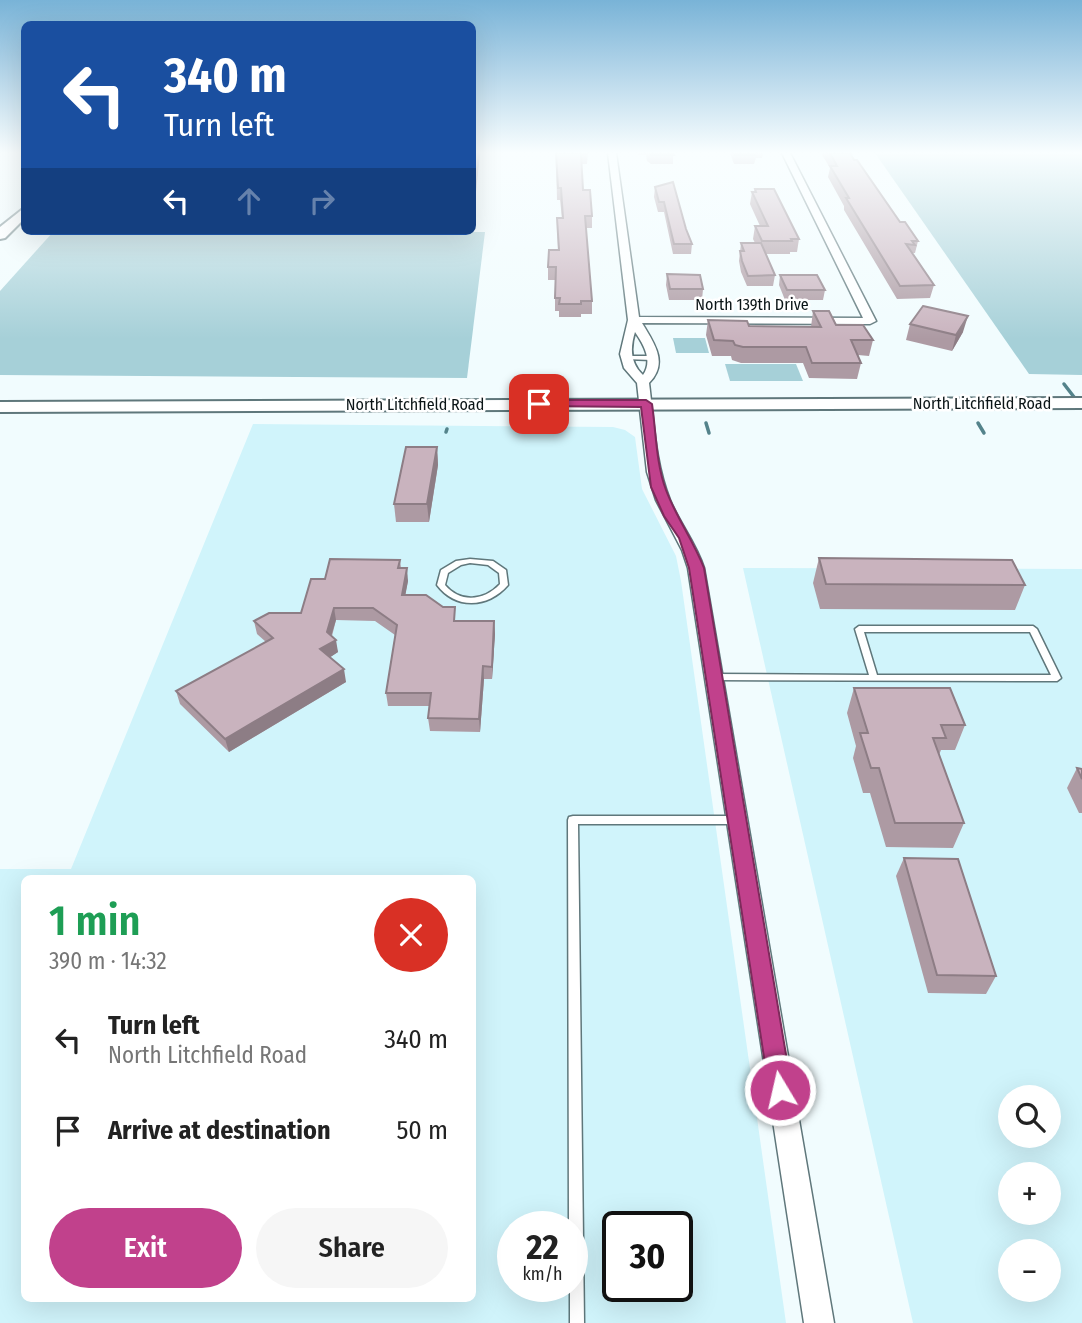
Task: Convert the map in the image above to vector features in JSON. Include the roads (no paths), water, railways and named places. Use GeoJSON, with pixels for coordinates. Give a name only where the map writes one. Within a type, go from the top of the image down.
{"type":"FeatureCollection","features":[{"type":"Feature","properties":{"kind":"main road"},"geometry":{"type":"LineString","coordinates":[[0,235],[21,215]]}},
{"type":"Feature","properties":{"kind":"main road","name":"North Litchfield Road"},"geometry":{"type":"LineString","coordinates":[[0,418],[351,418],[1082,403]]}},
{"type":"Feature","properties":{"kind":"main road"},"geometry":{"type":"LineString","coordinates":[[351,418],[365,410],[416,409],[432,404]]}},
{"type":"Feature","properties":{"kind":"main road","name":"North Litchfield Road"},"geometry":{"type":"LineString","coordinates":[[0,407],[432,404],[1082,416]]}},
{"type":"Feature","properties":{"kind":"street"},"geometry":{"type":"LineString","coordinates":[[620,215],[634,320],[628,335],[626,358],[631,373],[643,382],[658,487],[671,516],[686,538],[696,568],[819,1323]]}},
{"type":"Feature","properties":{"kind":"street","name":"North 139th Drive"},"geometry":{"type":"LineString","coordinates":[[634,320],[870,321],[817,215]]}},
{"type":"Feature","properties":{"kind":"street"},"geometry":{"type":"LineString","coordinates":[[634,320],[646,336],[652,358],[651,374],[643,382]]}},
{"type":"Feature","properties":{"kind":"lane"},"geometry":{"type":"LineString","coordinates":[[626,358],[652,358]]}},
{"type":"Feature","properties":{"kind":"lane"},"geometry":{"type":"LineString","coordinates":[[459,562],[490,563],[503,572],[504,585],[499,592],[482,600],[461,600],[445,591],[441,578],[444,572],[459,562]]}},
{"type":"Feature","properties":{"kind":"lane"},"geometry":{"type":"LineString","coordinates":[[713,677],[874,678],[1057,678],[1033,629],[859,629],[874,678]]}},
{"type":"Feature","properties":{"kind":"lane"},"geometry":{"type":"LineString","coordinates":[[577,1323],[573,820],[736,820]]}},
{"type":"Feature","properties":{"kind":"waterway"},"geometry":{"type":"LineString","coordinates":[[1064,384],[1074,397]]}},
{"type":"Feature","properties":{"kind":"waterway"},"geometry":{"type":"LineString","coordinates":[[706,423],[709,433]]}},
{"type":"Feature","properties":{"kind":"waterway"},"geometry":{"type":"LineString","coordinates":[[978,423],[984,433]]}}]}
